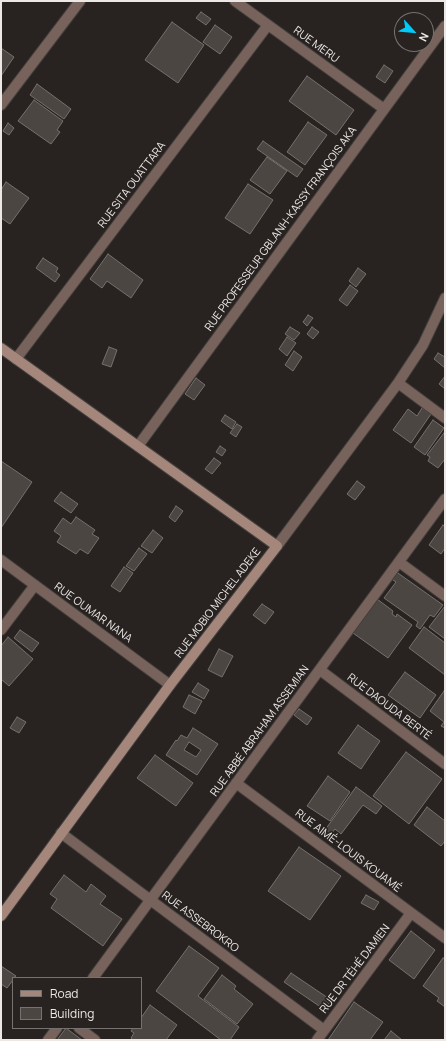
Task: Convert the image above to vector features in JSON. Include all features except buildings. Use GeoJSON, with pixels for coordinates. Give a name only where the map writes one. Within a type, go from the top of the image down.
{"type":"FeatureCollection","features":[{"type":"Feature","properties":{"kind":"street"},"geometry":{"type":"LineString","coordinates":[[1,106],[80,1]]}},
{"type":"Feature","properties":{"kind":"street","name":"RUE MERU"},"geometry":{"type":"LineString","coordinates":[[235,1],[384,109]]}},
{"type":"Feature","properties":{"kind":"street","name":"RUE SITA OUATTARA"},"geometry":{"type":"LineString","coordinates":[[16,359],[268,25]]}},
{"type":"Feature","properties":{"kind":"street","name":"RUE PROFESSEUR GBLANH-KASSY FRANÇOIS AKA"},"geometry":{"type":"LineString","coordinates":[[138,446],[445,26]]}},
{"type":"Feature","properties":{"kind":"street","name":"RUE MOBIO MICHEL ADEKE"},"geometry":{"type":"LineString","coordinates":[[1,916],[170,685],[277,546],[398,382],[423,345],[445,298]]}},
{"type":"Feature","properties":{"kind":"street"},"geometry":{"type":"LineString","coordinates":[[1,348],[277,546]]}},
{"type":"Feature","properties":{"kind":"street"},"geometry":{"type":"LineString","coordinates":[[398,382],[445,418]]}},
{"type":"Feature","properties":{"kind":"street","name":"RUE ABBÉ ABRAHAM ASSEMIAN"},"geometry":{"type":"LineString","coordinates":[[94,977],[445,499]]}},
{"type":"Feature","properties":{"kind":"street","name":"RUE OUMAR NANA"},"geometry":{"type":"LineString","coordinates":[[1,560],[170,685]]}},
{"type":"Feature","properties":{"kind":"street"},"geometry":{"type":"LineString","coordinates":[[399,562],[445,596]]}},
{"type":"Feature","properties":{"kind":"street"},"geometry":{"type":"LineString","coordinates":[[1,630],[35,585]]}},
{"type":"Feature","properties":{"kind":"street","name":"RUE DAOUDA BERTÉ"},"geometry":{"type":"LineString","coordinates":[[320,670],[445,764]]}},
{"type":"Feature","properties":{"kind":"street","name":"RUE AIMÉ-LOUIS KOUAMÉ"},"geometry":{"type":"LineString","coordinates":[[236,783],[445,938]]}},
{"type":"Feature","properties":{"kind":"street","name":"RUE ASSEBROKRO"},"geometry":{"type":"LineString","coordinates":[[61,833],[324,1030]]}},
{"type":"Feature","properties":{"kind":"street","name":"RUE DR TÉHÉ DAMIEN"},"geometry":{"type":"LineString","coordinates":[[317,1040],[411,913]]}},
{"type":"Feature","properties":{"kind":"street"},"geometry":{"type":"LineString","coordinates":[[48,1040],[56,1029]]}},
{"type":"Feature","properties":{"kind":"street"},"geometry":{"type":"LineString","coordinates":[[80,1029],[95,1040]]}}]}
